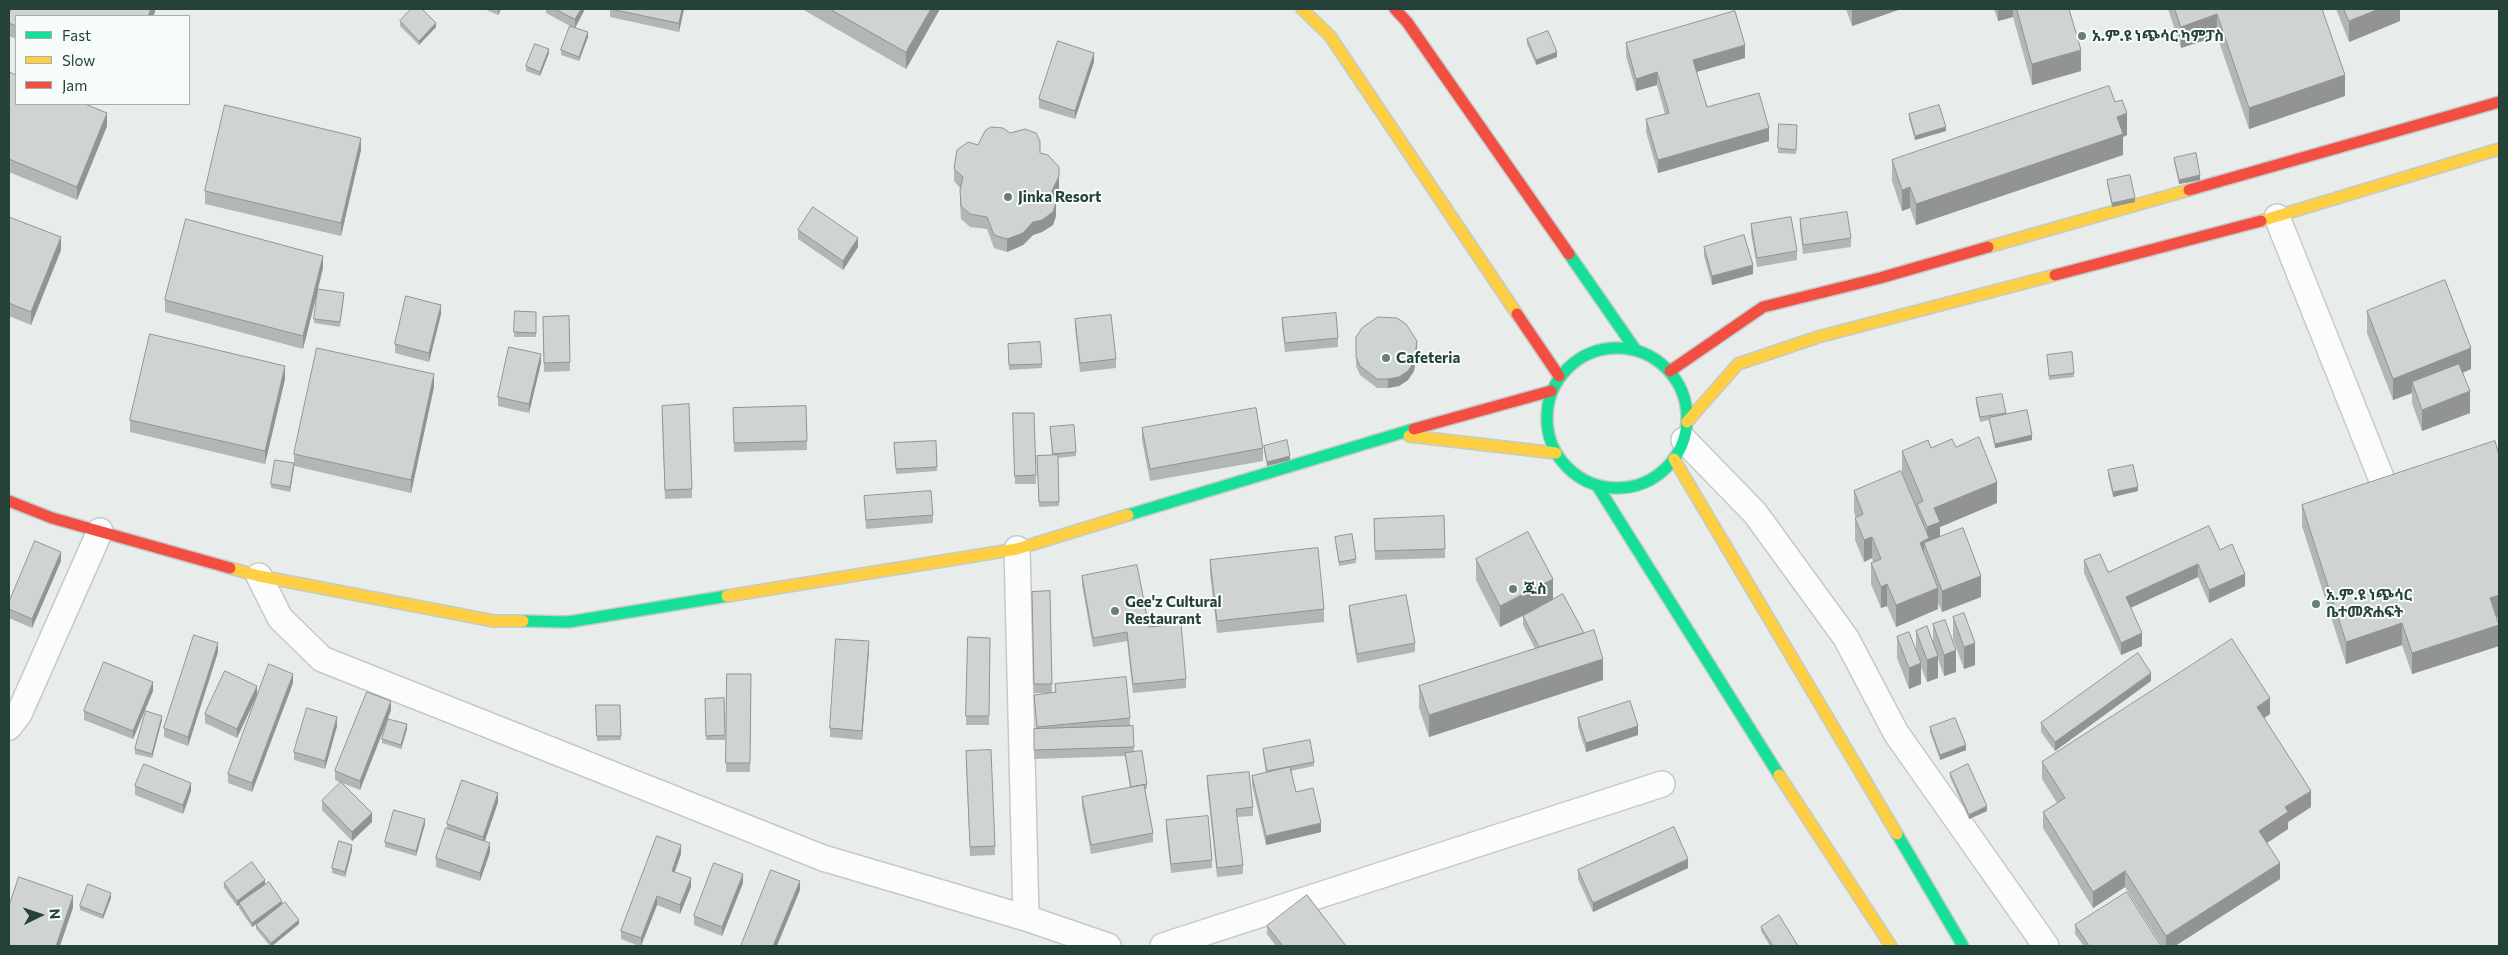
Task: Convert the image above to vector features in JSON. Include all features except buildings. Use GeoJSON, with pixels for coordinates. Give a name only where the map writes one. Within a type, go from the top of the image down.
{"type":"FeatureCollection","features":[{"type":"Feature","properties":{"kind":"main road"},"geometry":{"type":"LineString","coordinates":[[1302,9],[1336,44],[1559,376]]}},
{"type":"Feature","properties":{"kind":"main road"},"geometry":{"type":"LineString","coordinates":[[1396,9],[1407,22],[1635,349]]}},
{"type":"Feature","properties":{"kind":"main road"},"geometry":{"type":"LineString","coordinates":[[1670,371],[1763,306],[1880,278],[2499,102]]}},
{"type":"Feature","properties":{"kind":"main road"},"geometry":{"type":"LineString","coordinates":[[1963,946],[1682,441],[1686,404],[1680,386],[1670,371],[1654,358],[1635,349],[1614,347],[1593,351],[1574,361],[1559,376],[1551,391],[1546,412],[1548,433],[1556,454],[1567,468],[1581,479],[1598,486],[1619,489],[1640,485],[1659,475],[1682,441],[1738,364],[1818,337],[2277,217],[2499,149]]}},
{"type":"Feature","properties":{"kind":"main road"},"geometry":{"type":"LineString","coordinates":[[9,501],[52,518],[259,576],[494,621],[568,622],[1017,549],[1396,434],[1551,391]]}},
{"type":"Feature","properties":{"kind":"main road"},"geometry":{"type":"LineString","coordinates":[[1396,434],[1556,454]]}},
{"type":"Feature","properties":{"kind":"main road"},"geometry":{"type":"LineString","coordinates":[[1598,486],[1763,751],[1890,946]]}},
{"type":"Feature","properties":{"kind":"street"},"geometry":{"type":"LineString","coordinates":[[2277,217],[2386,490]]}},
{"type":"Feature","properties":{"kind":"street"},"geometry":{"type":"LineString","coordinates":[[1682,441],[1755,513],[1846,638],[1896,733],[2046,946]]}},
{"type":"Feature","properties":{"kind":"street"},"geometry":{"type":"LineString","coordinates":[[9,727],[19,714],[100,531]]}},
{"type":"Feature","properties":{"kind":"street"},"geometry":{"type":"LineString","coordinates":[[1017,549],[1026,918]]}},
{"type":"Feature","properties":{"kind":"street"},"geometry":{"type":"LineString","coordinates":[[259,576],[280,618],[322,659],[823,858],[1026,918],[1108,946]]}},
{"type":"Feature","properties":{"kind":"street"},"geometry":{"type":"LineString","coordinates":[[1163,946],[1662,784]]}},
{"type":"Feature","properties":{"kind":"traffic: fast"},"geometry":{"type":"LineString","coordinates":[[1569,254],[1635,349]]}},
{"type":"Feature","properties":{"kind":"traffic: fast"},"geometry":{"type":"LineString","coordinates":[[1617,348],[1631,349],[1644,353],[1656,359],[1667,368],[1676,379],[1682,391],[1686,404],[1687,418],[1686,432],[1682,445],[1676,457],[1667,468],[1656,477],[1644,483],[1631,487],[1617,488],[1603,487],[1590,483],[1578,477],[1567,468],[1558,457],[1552,445],[1548,432],[1547,418],[1548,404],[1552,391],[1558,379],[1567,368],[1578,359],[1590,353],[1603,349],[1617,348]]}},
{"type":"Feature","properties":{"kind":"traffic: fast"},"geometry":{"type":"LineString","coordinates":[[1128,515],[1414,429]]}},
{"type":"Feature","properties":{"kind":"traffic: fast"},"geometry":{"type":"LineString","coordinates":[[1598,487],[1779,775]]}},
{"type":"Feature","properties":{"kind":"traffic: fast"},"geometry":{"type":"LineString","coordinates":[[523,621],[568,622],[727,596]]}},
{"type":"Feature","properties":{"kind":"traffic: fast"},"geometry":{"type":"LineString","coordinates":[[1897,834],[1963,946]]}},
{"type":"Feature","properties":{"kind":"traffic: slow"},"geometry":{"type":"LineString","coordinates":[[1302,9],[1330,36],[1517,314]]}},
{"type":"Feature","properties":{"kind":"traffic: slow"},"geometry":{"type":"LineString","coordinates":[[2261,221],[2499,149]]}},
{"type":"Feature","properties":{"kind":"traffic: slow"},"geometry":{"type":"LineString","coordinates":[[1988,247],[2189,190]]}},
{"type":"Feature","properties":{"kind":"traffic: slow"},"geometry":{"type":"LineString","coordinates":[[1687,422],[1738,364],[1818,337],[2055,275]]}},
{"type":"Feature","properties":{"kind":"traffic: slow"},"geometry":{"type":"LineString","coordinates":[[1409,436],[1556,453]]}},
{"type":"Feature","properties":{"kind":"traffic: slow"},"geometry":{"type":"LineString","coordinates":[[1674,459],[1897,834]]}},
{"type":"Feature","properties":{"kind":"traffic: slow"},"geometry":{"type":"LineString","coordinates":[[727,596],[1017,549],[1128,515]]}},
{"type":"Feature","properties":{"kind":"traffic: slow"},"geometry":{"type":"LineString","coordinates":[[230,568],[259,576],[494,621],[523,621]]}},
{"type":"Feature","properties":{"kind":"traffic: slow"},"geometry":{"type":"LineString","coordinates":[[1779,775],[1891,946]]}},
{"type":"Feature","properties":{"kind":"traffic: jam"},"geometry":{"type":"LineString","coordinates":[[1395,9],[1407,22],[1569,254]]}},
{"type":"Feature","properties":{"kind":"traffic: jam"},"geometry":{"type":"LineString","coordinates":[[2189,190],[2499,102]]}},
{"type":"Feature","properties":{"kind":"traffic: jam"},"geometry":{"type":"LineString","coordinates":[[2055,275],[2261,221]]}},
{"type":"Feature","properties":{"kind":"traffic: jam"},"geometry":{"type":"LineString","coordinates":[[1670,371],[1763,307],[1880,278],[1988,247]]}},
{"type":"Feature","properties":{"kind":"traffic: jam"},"geometry":{"type":"LineString","coordinates":[[1517,314],[1559,376]]}},
{"type":"Feature","properties":{"kind":"traffic: jam"},"geometry":{"type":"LineString","coordinates":[[1414,429],[1551,391]]}},
{"type":"Feature","properties":{"kind":"traffic: jam"},"geometry":{"type":"LineString","coordinates":[[9,501],[52,518],[230,568]]}},
{"type":"Feature","properties":{"kind":"place","name":"አ.ም.ዩ ነጭሳር ካምፓስ"},"geometry":{"type":"Point","coordinates":[2082,36]}},
{"type":"Feature","properties":{"kind":"place","name":"Jinka Resort"},"geometry":{"type":"Point","coordinates":[1008,197]}},
{"type":"Feature","properties":{"kind":"place","name":"Cafeteria"},"geometry":{"type":"Point","coordinates":[1386,358]}},
{"type":"Feature","properties":{"kind":"place","name":"ጁስ"},"geometry":{"type":"Point","coordinates":[1513,589]}},
{"type":"Feature","properties":{"kind":"place","name":"አ.ም.ዩ ነጭሳር ቤተመጽሐፍት"},"geometry":{"type":"Point","coordinates":[2316,604]}},
{"type":"Feature","properties":{"kind":"place","name":"Gee'z Cultural Restaurant"},"geometry":{"type":"Point","coordinates":[1115,611]}}]}
